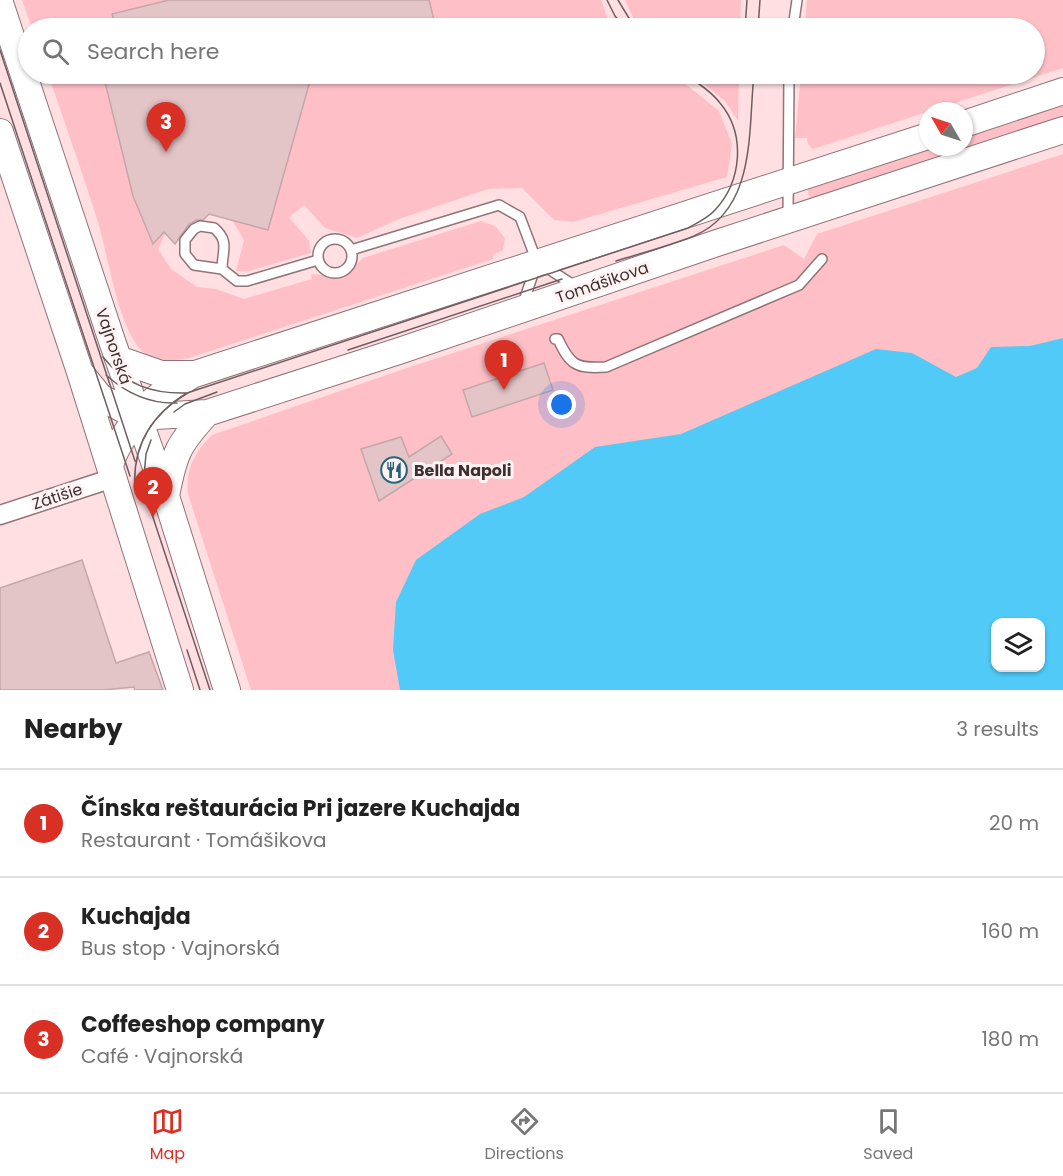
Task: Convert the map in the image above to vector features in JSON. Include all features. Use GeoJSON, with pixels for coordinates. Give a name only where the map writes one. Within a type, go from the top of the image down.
{"type":"FeatureCollection","features":[{"type":"Feature","properties":{"kind":"main road","name":"Vajnorská"},"geometry":{"type":"LineString","coordinates":[[0,3],[18,57]]}},
{"type":"Feature","properties":{"kind":"main road","name":"Vajnorská"},"geometry":{"type":"LineString","coordinates":[[27,84],[166,496],[227,690]]}},
{"type":"Feature","properties":{"kind":"main road"},"geometry":{"type":"LineString","coordinates":[[973,121],[1063,91]]}},
{"type":"Feature","properties":{"kind":"main road","name":"Tomášikova"},"geometry":{"type":"LineString","coordinates":[[138,417],[207,413],[1063,130]]}},
{"type":"Feature","properties":{"kind":"main road"},"geometry":{"type":"LineString","coordinates":[[0,132],[80,372],[180,690]]}},
{"type":"Feature","properties":{"kind":"main road"},"geometry":{"type":"LineString","coordinates":[[111,472],[116,450],[138,417],[152,401],[195,374],[919,139]]}},
{"type":"Feature","properties":{"kind":"main road"},"geometry":{"type":"LineString","coordinates":[[118,359],[161,374],[195,374]]}},
{"type":"Feature","properties":{"kind":"main road"},"geometry":{"type":"LineString","coordinates":[[80,372],[98,396],[138,417]]}},
{"type":"Feature","properties":{"kind":"main road"},"geometry":{"type":"LineString","coordinates":[[166,496],[177,451],[186,436],[207,413]]}},
{"type":"Feature","properties":{"kind":"street","name":"Zátišie"},"geometry":{"type":"LineString","coordinates":[[0,515],[111,472]]}},
{"type":"Feature","properties":{"kind":"lane"},"geometry":{"type":"LineString","coordinates":[[794,18],[797,0]]}},
{"type":"Feature","properties":{"kind":"lane"},"geometry":{"type":"LineString","coordinates":[[788,221],[789,84]]}},
{"type":"Feature","properties":{"kind":"lane"},"geometry":{"type":"LineString","coordinates":[[351,250],[499,205],[520,217],[537,262],[581,290]]}},
{"type":"Feature","properties":{"kind":"lane"},"geometry":{"type":"LineString","coordinates":[[222,269],[225,246],[220,233],[208,226],[194,229],[185,240],[185,254],[189,260],[201,267],[222,269],[237,281],[247,281],[318,260]]}},
{"type":"Feature","properties":{"kind":"lane"},"geometry":{"type":"LineString","coordinates":[[330,240],[342,241],[351,250],[350,263],[340,272],[326,271],[318,260],[320,248],[330,240]]}},
{"type":"Feature","properties":{"kind":"lane"},"geometry":{"type":"LineString","coordinates":[[555,339],[558,339],[567,359],[586,368],[606,367],[799,285],[822,259]]}},
{"type":"Feature","properties":{"kind":"lane"},"geometry":{"type":"LineString","coordinates":[[522,309],[537,262]]}},
{"type":"Feature","properties":{"kind":"shaded area"},"geometry":{"type":"Polygon","coordinates":[[[22,0],[601,0],[608,18],[28,18],[22,0]]]}},
{"type":"Feature","properties":{"kind":"shaded area"},"geometry":{"type":"Polygon","coordinates":[[[625,0],[741,0],[740,18],[633,18],[625,0]]]}},
{"type":"Feature","properties":{"kind":"shaded area"},"geometry":{"type":"Polygon","coordinates":[[[807,0],[1063,0],[1063,68],[1045,74],[1045,18],[806,18],[807,0]]]}},
{"type":"Feature","properties":{"kind":"shaded area"},"geometry":{"type":"Polygon","coordinates":[[[51,84],[685,84],[719,111],[732,144],[727,177],[573,222],[554,220],[522,188],[488,189],[399,219],[357,238],[325,228],[304,205],[289,217],[309,241],[311,253],[249,271],[236,271],[244,240],[232,220],[210,206],[167,230],[158,249],[171,269],[197,287],[216,289],[244,299],[312,279],[311,274],[342,277],[363,258],[481,221],[495,226],[505,238],[503,250],[493,255],[493,259],[189,358],[176,360],[158,360],[147,355],[134,340],[126,325],[80,166],[51,84]]]}},
{"type":"Feature","properties":{"kind":"shaded area"},"geometry":{"type":"Polygon","coordinates":[[[704,84],[739,84],[738,121],[726,102],[704,84]]]}},
{"type":"Feature","properties":{"kind":"shaded area"},"geometry":{"type":"Polygon","coordinates":[[[800,84],[1014,84],[958,102],[919,102],[919,115],[813,149],[808,144],[807,138],[795,138],[800,84]]]}},
{"type":"Feature","properties":{"kind":"shaded area"},"geometry":{"type":"Polygon","coordinates":[[[1063,101],[1063,120],[973,149],[973,130],[1063,101]]]}},
{"type":"Feature","properties":{"kind":"shaded area"},"geometry":{"type":"Polygon","coordinates":[[[919,150],[919,156],[951,156],[814,200],[808,195],[809,187],[919,150]]]}},
{"type":"Feature","properties":{"kind":"shaded area"},"geometry":{"type":"Polygon","coordinates":[[[1063,154],[1063,690],[251,690],[188,494],[187,485],[192,461],[212,435],[407,368],[784,245],[804,259],[817,234],[1063,154]]]}},
{"type":"Feature","properties":{"kind":"water"},"geometry":{"type":"Polygon","coordinates":[[[1063,338],[1063,690],[400,690],[393,650],[396,602],[416,560],[480,514],[524,497],[595,447],[681,434],[876,349],[912,353],[956,377],[977,368],[991,347],[1030,346],[1063,338]]]}},
{"type":"Feature","properties":{"kind":"building"},"geometry":{"type":"Polygon","coordinates":[[[169,0],[429,0],[434,18],[113,18],[112,14],[169,0]]]}},
{"type":"Feature","properties":{"kind":"building"},"geometry":{"type":"Polygon","coordinates":[[[105,84],[309,84],[268,230],[209,214],[203,220],[189,224],[175,244],[164,232],[153,244],[133,196],[105,84]]]}},
{"type":"Feature","properties":{"kind":"building"},"geometry":{"type":"Polygon","coordinates":[[[544,363],[553,390],[472,417],[463,390],[544,363]]]}},
{"type":"Feature","properties":{"kind":"building"},"geometry":{"type":"Polygon","coordinates":[[[441,436],[452,454],[379,501],[361,449],[401,437],[409,457],[441,436]]]}},
{"type":"Feature","properties":{"kind":"building"},"geometry":{"type":"Polygon","coordinates":[[[82,560],[116,663],[149,652],[163,690],[135,690],[134,687],[103,690],[0,690],[0,588],[82,560]]]}},
{"type":"Feature","properties":{"kind":"tram line"},"geometry":{"type":"LineString","coordinates":[[607,0],[617,18]]}},
{"type":"Feature","properties":{"kind":"tram line"},"geometry":{"type":"LineString","coordinates":[[618,0],[629,18]]}},
{"type":"Feature","properties":{"kind":"tram line"},"geometry":{"type":"LineString","coordinates":[[746,18],[747,0]]}},
{"type":"Feature","properties":{"kind":"tram line"},"geometry":{"type":"LineString","coordinates":[[759,18],[760,0]]}},
{"type":"Feature","properties":{"kind":"tram line"},"geometry":{"type":"LineString","coordinates":[[0,50],[135,461]]}},
{"type":"Feature","properties":{"kind":"tram line"},"geometry":{"type":"LineString","coordinates":[[0,83],[130,476]]}},
{"type":"Feature","properties":{"kind":"tram line"},"geometry":{"type":"LineString","coordinates":[[135,489],[137,459],[146,434],[163,411],[187,393],[688,228],[709,215],[724,198],[731,185],[735,172],[737,143],[728,115],[720,103],[699,84]]}},
{"type":"Feature","properties":{"kind":"tram line"},"geometry":{"type":"LineString","coordinates":[[616,261],[694,236],[714,224],[729,207],[739,187],[745,166],[753,84]]}},
{"type":"Feature","properties":{"kind":"tram line"},"geometry":{"type":"LineString","coordinates":[[348,350],[562,279]]}},
{"type":"Feature","properties":{"kind":"tram line"},"geometry":{"type":"LineString","coordinates":[[103,357],[121,375],[140,386],[163,392],[187,393]]}},
{"type":"Feature","properties":{"kind":"tram line"},"geometry":{"type":"LineString","coordinates":[[106,375],[138,396],[157,402],[177,403]]}},
{"type":"Feature","properties":{"kind":"tram line"},"geometry":{"type":"LineString","coordinates":[[174,412],[185,404],[217,392]]}},
{"type":"Feature","properties":{"kind":"tram line"},"geometry":{"type":"LineString","coordinates":[[143,487],[146,454],[151,440]]}},
{"type":"Feature","properties":{"kind":"tram line"},"geometry":{"type":"LineString","coordinates":[[141,481],[210,690]]}},
{"type":"Feature","properties":{"kind":"tram line"},"geometry":{"type":"LineString","coordinates":[[187,650],[200,690]]}},
{"type":"Feature","properties":{"kind":"place","name":"Coffeeshop company"},"geometry":{"type":"Point","coordinates":[166,152]}},
{"type":"Feature","properties":{"kind":"place","name":"Čínska reštaurácia Pri jazere Kuchajda"},"geometry":{"type":"Point","coordinates":[504,390]}},
{"type":"Feature","properties":{"kind":"place","name":"Bella Napoli"},"geometry":{"type":"Point","coordinates":[394,470]}},
{"type":"Feature","properties":{"kind":"place","name":"Kuchajda"},"geometry":{"type":"Point","coordinates":[153,517]}}]}
